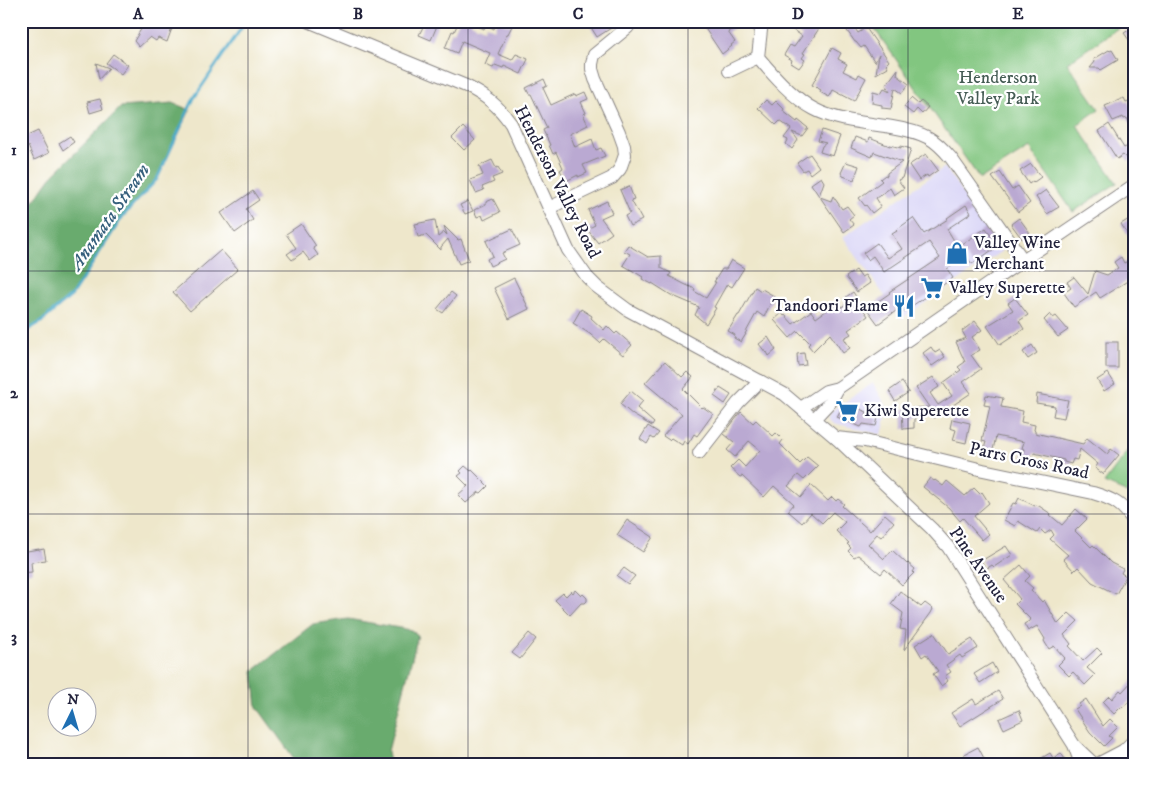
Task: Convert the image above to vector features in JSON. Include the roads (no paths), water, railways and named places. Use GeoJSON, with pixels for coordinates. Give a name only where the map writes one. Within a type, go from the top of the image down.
{"type":"FeatureCollection","features":[{"type":"Feature","properties":{"kind":"main road"},"geometry":{"type":"LineString","coordinates":[[1102,764],[1126,753]]}},
{"type":"Feature","properties":{"kind":"street","name":"Henderson Valley Road"},"geometry":{"type":"LineString","coordinates":[[308,21],[466,86],[494,103],[511,124],[568,250],[587,277],[597,287],[628,310],[784,394],[801,408]]}},
{"type":"Feature","properties":{"kind":"street"},"geometry":{"type":"LineString","coordinates":[[762,21],[758,57],[790,91],[813,109],[832,116],[916,132],[929,138],[951,158],[1023,260]]}},
{"type":"Feature","properties":{"kind":"street"},"geometry":{"type":"LineString","coordinates":[[549,208],[612,178],[620,170],[625,155],[624,146],[595,79],[592,64],[594,55],[628,27]]}},
{"type":"Feature","properties":{"kind":"street"},"geometry":{"type":"LineString","coordinates":[[730,71],[758,57]]}},
{"type":"Feature","properties":{"kind":"street"},"geometry":{"type":"LineString","coordinates":[[801,408],[826,392],[838,388],[1134,185]]}},
{"type":"Feature","properties":{"kind":"street"},"geometry":{"type":"LineString","coordinates":[[699,453],[738,404],[760,381]]}},
{"type":"Feature","properties":{"kind":"street"},"geometry":{"type":"LineString","coordinates":[[814,419],[831,401],[838,388]]}},
{"type":"Feature","properties":{"kind":"street","name":"Pine Avenue"},"geometry":{"type":"LineString","coordinates":[[801,408],[836,438],[932,529],[948,547],[1074,745],[1081,764]]}},
{"type":"Feature","properties":{"kind":"street","name":"Parrs Cross Road"},"geometry":{"type":"LineString","coordinates":[[836,438],[864,441],[1101,495],[1123,507],[1134,522]]}},
{"type":"Feature","properties":{"kind":"street","name":"Parrs Cross Road"},"geometry":{"type":"LineString","coordinates":[[857,459],[869,450],[906,452]]}},
{"type":"Feature","properties":{"kind":"street","name":"Pine Avenue"},"geometry":{"type":"LineString","coordinates":[[1074,745],[1094,764]]}},
{"type":"Feature","properties":{"kind":"waterway","name":"Anamata Stream"},"geometry":{"type":"LineString","coordinates":[[21,334],[41,322],[72,295],[123,216],[157,179],[194,98],[246,21]]}},
{"type":"Feature","properties":{"kind":"place","name":"Valley Wine Merchant"},"geometry":{"type":"Point","coordinates":[957,253]}},
{"type":"Feature","properties":{"kind":"place","name":"Valley Superette"},"geometry":{"type":"Point","coordinates":[932,288]}},
{"type":"Feature","properties":{"kind":"place","name":"Tandoori Flame"},"geometry":{"type":"Point","coordinates":[904,306]}},
{"type":"Feature","properties":{"kind":"place","name":"Kiwi Superette"},"geometry":{"type":"Point","coordinates":[847,411]}},
{"type":"Feature","properties":{"kind":"park label","name":"Henderson Valley Park"},"geometry":{"type":"Point","coordinates":[998,88]}}]}
